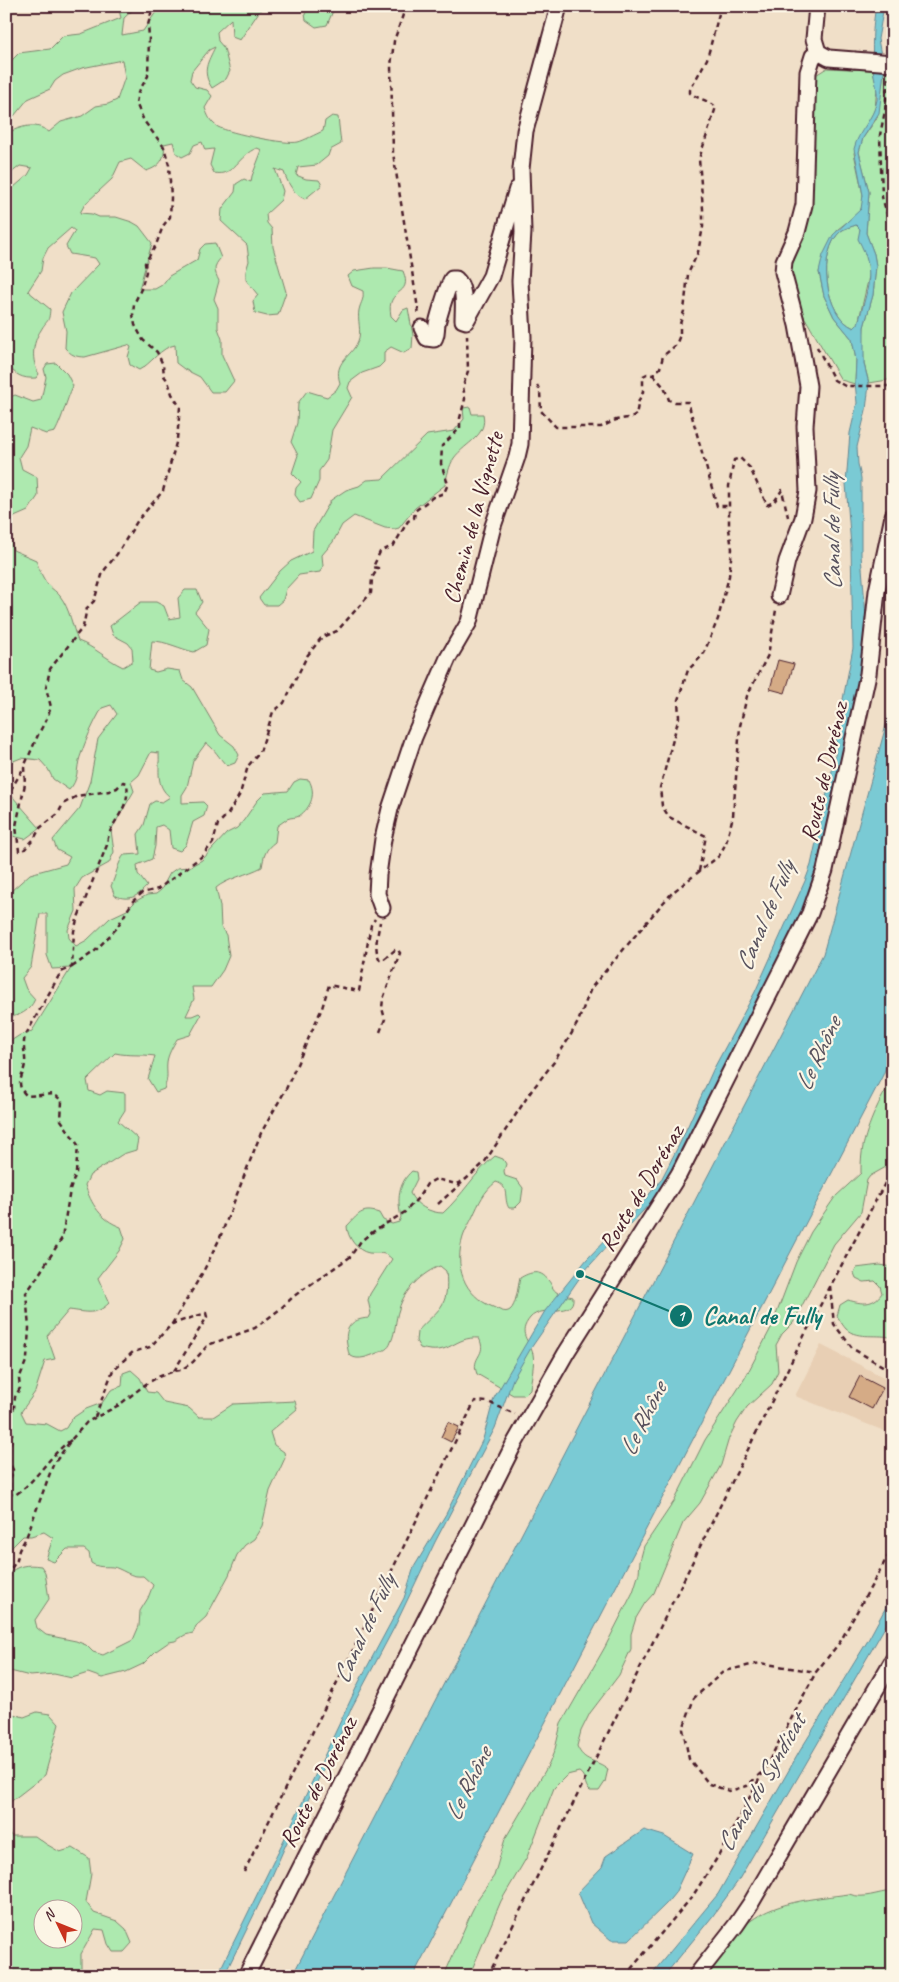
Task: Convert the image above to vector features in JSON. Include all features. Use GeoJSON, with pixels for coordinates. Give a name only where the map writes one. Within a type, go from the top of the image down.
{"type":"FeatureCollection","features":[{"type":"Feature","properties":{"kind":"street","name":"Chemin de la Vignette"},"geometry":{"type":"LineString","coordinates":[[382,908],[377,894],[378,875],[390,808],[424,713],[448,658],[469,622],[493,526],[520,444],[524,337],[520,281],[523,232],[522,169],[525,131],[559,6]]}},
{"type":"Feature","properties":{"kind":"street"},"geometry":{"type":"LineString","coordinates":[[817,6],[814,39],[818,52],[829,58],[890,64]]}},
{"type":"Feature","properties":{"kind":"street"},"geometry":{"type":"LineString","coordinates":[[778,596],[786,561],[803,518],[808,497],[805,418],[808,392],[797,324],[785,285],[783,266],[797,232],[804,204],[808,72],[813,56],[818,52]]}},
{"type":"Feature","properties":{"kind":"street"},"geometry":{"type":"LineString","coordinates":[[422,328],[427,338],[434,339],[446,298],[448,284],[452,279],[456,279],[461,283],[464,300],[463,320],[466,321],[491,276],[522,169]]}},
{"type":"Feature","properties":{"kind":"street","name":"Route de Dorénaz"},"geometry":{"type":"LineString","coordinates":[[246,1976],[468,1534],[528,1420],[566,1353],[679,1174],[763,1010],[813,906],[825,870],[868,674],[877,590],[893,516]]}},
{"type":"Feature","properties":{"kind":"street"},"geometry":{"type":"LineString","coordinates":[[696,1976],[751,1903],[893,1660]]}},
{"type":"Feature","properties":{"kind":"path"},"geometry":{"type":"LineString","coordinates":[[6,798],[24,767],[47,718],[51,706],[46,688],[50,668],[83,627],[87,608],[94,601],[103,572],[118,554],[138,520],[163,490],[177,439],[180,407],[164,376],[163,366],[157,352],[143,340],[135,325],[133,314],[134,304],[146,272],[145,263],[170,216],[172,198],[169,165],[164,148],[144,121],[136,103],[138,93],[148,76],[150,37],[148,25],[153,6]]}},
{"type":"Feature","properties":{"kind":"path"},"geometry":{"type":"LineString","coordinates":[[406,6],[394,41],[391,66],[393,153],[416,306],[422,328]]}},
{"type":"Feature","properties":{"kind":"path"},"geometry":{"type":"LineString","coordinates":[[654,375],[662,364],[663,356],[676,345],[680,335],[688,274],[698,252],[703,228],[699,158],[716,108],[711,102],[693,96],[690,90],[707,59],[721,6]]}},
{"type":"Feature","properties":{"kind":"path"},"geometry":{"type":"LineString","coordinates":[[892,6],[890,64],[880,144],[882,197],[893,234]]}},
{"type":"Feature","properties":{"kind":"path"},"geometry":{"type":"LineString","coordinates":[[466,321],[468,371],[463,386],[465,399],[460,418],[460,428],[442,446],[441,464],[448,484],[444,493],[433,497],[415,511],[414,518],[408,520],[394,545],[380,552],[373,566],[378,568],[372,578],[371,593],[337,631],[322,637],[307,656],[284,702],[273,712],[260,752],[248,766],[240,794],[228,814],[218,824],[213,843],[201,856],[158,889],[142,894],[133,901],[116,929],[96,950],[72,967],[61,972],[25,1036],[22,1046],[25,1063],[20,1085],[23,1092],[27,1096],[54,1094],[62,1101],[61,1120],[78,1145],[76,1173],[70,1190],[62,1238],[26,1293],[29,1328],[27,1359],[19,1379],[20,1388],[15,1398],[14,1408],[9,1418],[12,1434],[8,1453],[13,1470],[10,1480],[10,1494],[15,1495],[23,1489],[59,1448],[70,1440],[87,1422],[118,1405],[146,1384],[174,1371],[181,1370],[193,1362],[208,1345],[255,1328],[294,1296],[350,1257],[361,1241],[371,1233],[405,1212],[418,1198],[427,1184],[436,1179],[456,1184],[466,1180]]}},
{"type":"Feature","properties":{"kind":"path"},"geometry":{"type":"LineString","coordinates":[[816,345],[834,380],[844,386],[892,386]]}},
{"type":"Feature","properties":{"kind":"path"},"geometry":{"type":"LineString","coordinates":[[537,385],[540,391],[541,411],[556,427],[601,427],[616,420],[634,417],[643,392],[643,376],[647,374],[654,375],[664,387],[669,400],[688,402],[716,506],[729,506]]}},
{"type":"Feature","properties":{"kind":"path"},"geometry":{"type":"LineString","coordinates":[[698,872],[706,836],[669,817],[662,806],[660,788],[678,717],[678,700],[688,670],[703,655],[718,619],[729,576],[732,549],[729,486],[734,460],[740,458],[750,468],[767,505],[774,502],[782,490],[794,542]]}},
{"type":"Feature","properties":{"kind":"path"},"geometry":{"type":"LineString","coordinates":[[438,1204],[484,1163],[532,1090],[554,1062],[578,1022],[591,988],[653,913],[674,892],[719,856],[726,844],[733,816],[740,726],[747,696],[768,655],[778,596]]}},
{"type":"Feature","properties":{"kind":"path"},"geometry":{"type":"LineString","coordinates":[[24,767],[25,784],[16,826],[18,851],[22,851],[34,839],[40,828],[58,814],[63,804],[77,796],[109,791],[123,782],[127,783],[128,795],[123,809],[107,837],[107,845],[77,920],[74,931],[72,967]]}},
{"type":"Feature","properties":{"kind":"path"},"geometry":{"type":"LineString","coordinates":[[380,1032],[385,1019],[382,1008],[383,999],[400,953],[398,950],[395,950],[380,960],[377,955],[376,949],[382,908]]}},
{"type":"Feature","properties":{"kind":"path"},"geometry":{"type":"LineString","coordinates":[[95,1417],[112,1370],[133,1352],[150,1347],[172,1324],[203,1272],[219,1240],[261,1133],[286,1089],[322,1008],[329,985],[359,991],[371,925],[382,908]]}},
{"type":"Feature","properties":{"kind":"path"},"geometry":{"type":"LineString","coordinates":[[488,1976],[804,1336],[893,1168]]}},
{"type":"Feature","properties":{"kind":"path"},"geometry":{"type":"LineString","coordinates":[[830,1286],[834,1324],[853,1349],[893,1372]]}},
{"type":"Feature","properties":{"kind":"path"},"geometry":{"type":"LineString","coordinates":[[172,1324],[200,1314],[206,1313],[207,1316],[174,1371]]}},
{"type":"Feature","properties":{"kind":"path"},"geometry":{"type":"LineString","coordinates":[[244,1872],[475,1401],[488,1402],[528,1420]]}},
{"type":"Feature","properties":{"kind":"path"},"geometry":{"type":"LineString","coordinates":[[6,1585],[10,1577],[10,1570],[17,1560],[19,1550],[26,1538],[54,1465],[70,1440]]}},
{"type":"Feature","properties":{"kind":"path"},"geometry":{"type":"LineString","coordinates":[[625,1976],[692,1897],[719,1855],[816,1672],[840,1642],[893,1547]]}},
{"type":"Feature","properties":{"kind":"path"},"geometry":{"type":"LineString","coordinates":[[763,1771],[747,1786],[729,1791],[709,1784],[689,1759],[683,1729],[694,1698],[724,1671],[760,1663],[816,1672]]}},
{"type":"Feature","properties":{"kind":"shaded area"},"geometry":{"type":"Polygon","coordinates":[[[821,1345],[893,1382],[893,1419],[887,1432],[795,1396],[821,1345]]]}},
{"type":"Feature","properties":{"kind":"green space"},"geometry":{"type":"Polygon","coordinates":[[[118,6],[137,6],[124,18],[122,35],[143,31],[158,9],[163,6],[263,6],[240,40],[232,37],[231,19],[217,32],[218,41],[224,48],[230,71],[226,79],[212,88],[207,77],[207,67],[215,47],[209,50],[192,71],[190,80],[195,87],[207,90],[212,96],[205,108],[211,121],[218,127],[234,132],[258,138],[292,142],[300,141],[323,131],[325,121],[332,116],[338,117],[341,144],[330,150],[328,156],[317,165],[298,167],[296,175],[306,179],[319,180],[322,185],[305,199],[292,188],[284,172],[275,169],[283,191],[281,200],[266,214],[267,223],[272,229],[273,247],[286,292],[278,315],[267,316],[255,313],[253,301],[258,295],[246,280],[249,261],[247,245],[221,221],[222,209],[235,192],[236,184],[244,179],[251,182],[262,150],[257,148],[251,151],[227,172],[214,173],[210,165],[214,149],[205,150],[202,142],[194,145],[190,153],[182,157],[176,153],[173,142],[164,144],[163,158],[151,169],[146,171],[131,159],[120,162],[112,179],[85,204],[80,213],[99,217],[116,217],[139,226],[152,243],[139,289],[155,289],[162,285],[169,276],[197,260],[200,249],[205,244],[215,243],[221,258],[215,271],[219,281],[214,299],[218,308],[218,328],[222,339],[222,355],[234,381],[225,392],[211,392],[200,377],[176,363],[175,345],[165,349],[139,370],[130,365],[128,357],[131,347],[128,345],[85,357],[74,355],[65,348],[66,331],[62,312],[71,293],[99,264],[95,258],[70,254],[66,246],[75,231],[71,228],[48,248],[43,258],[41,271],[28,291],[50,309],[48,319],[38,335],[34,346],[34,358],[39,374],[36,378],[23,377],[13,371],[6,363],[6,194],[28,175],[32,168],[20,166],[6,177],[6,133],[28,126],[38,127],[49,132],[61,122],[82,116],[96,106],[117,100],[125,77],[122,60],[82,68],[63,75],[55,81],[50,89],[28,99],[14,116],[6,117],[6,62],[10,62],[19,53],[50,49],[63,36],[81,34],[121,18],[118,6]]]}},
{"type":"Feature","properties":{"kind":"green space"},"geometry":{"type":"Polygon","coordinates":[[[310,6],[330,6],[333,11],[327,25],[316,27],[306,20],[305,14],[310,6]]]}},
{"type":"Feature","properties":{"kind":"green space"},"geometry":{"type":"Polygon","coordinates":[[[827,68],[873,70],[877,87],[875,109],[854,153],[863,195],[863,204],[859,213],[838,229],[819,272],[824,296],[834,317],[852,339],[856,360],[855,384],[841,380],[794,299],[790,271],[805,230],[814,76],[827,68]]]}},
{"type":"Feature","properties":{"kind":"green space"},"geometry":{"type":"Polygon","coordinates":[[[884,72],[893,73],[893,374],[888,380],[869,383],[864,364],[863,340],[864,327],[873,295],[876,266],[874,254],[866,233],[869,192],[859,152],[863,138],[877,118],[884,72]]]}},
{"type":"Feature","properties":{"kind":"green space"},"geometry":{"type":"Polygon","coordinates":[[[856,225],[860,229],[860,242],[866,252],[870,272],[858,324],[854,328],[844,321],[836,311],[827,283],[827,267],[833,240],[841,231],[856,225]]]}},
{"type":"Feature","properties":{"kind":"green space"},"geometry":{"type":"Polygon","coordinates":[[[374,268],[403,271],[405,285],[392,300],[390,307],[391,316],[396,321],[403,310],[408,308],[413,335],[412,348],[404,353],[391,347],[384,352],[384,362],[379,367],[362,373],[350,382],[348,388],[352,397],[332,430],[327,460],[319,471],[319,481],[311,499],[300,502],[295,495],[296,488],[301,482],[292,473],[298,455],[291,442],[297,423],[298,403],[307,391],[327,397],[336,390],[340,383],[338,376],[341,365],[358,341],[360,329],[359,314],[363,297],[363,291],[352,286],[348,276],[354,271],[374,268]]]}},
{"type":"Feature","properties":{"kind":"green space"},"geometry":{"type":"Polygon","coordinates":[[[56,363],[67,374],[73,386],[55,432],[46,434],[30,428],[26,446],[19,457],[22,469],[37,477],[38,496],[28,511],[12,518],[8,528],[13,550],[36,560],[46,582],[60,596],[66,606],[78,641],[90,646],[123,667],[133,661],[132,648],[128,643],[113,635],[110,626],[141,602],[156,602],[164,606],[169,619],[180,617],[178,598],[185,590],[197,590],[202,602],[195,612],[209,629],[206,645],[194,652],[162,642],[152,641],[149,670],[156,672],[167,669],[180,671],[183,680],[192,687],[220,735],[234,746],[239,755],[235,763],[227,766],[206,743],[193,761],[187,787],[182,795],[182,803],[203,802],[207,806],[204,816],[193,822],[186,845],[180,851],[171,848],[169,830],[162,825],[156,827],[152,859],[137,865],[138,874],[147,886],[133,897],[115,896],[111,886],[120,861],[124,855],[140,854],[138,834],[144,825],[150,804],[155,801],[162,802],[170,797],[160,783],[159,753],[151,752],[139,775],[131,782],[134,791],[111,830],[114,852],[109,863],[82,878],[75,889],[76,911],[68,930],[69,938],[76,946],[87,940],[110,918],[127,910],[136,901],[147,895],[156,894],[161,890],[170,873],[177,868],[189,867],[202,860],[227,833],[237,828],[265,793],[288,791],[294,782],[300,779],[309,780],[312,790],[312,800],[307,808],[298,817],[287,819],[277,826],[275,842],[269,847],[263,859],[262,867],[216,888],[220,906],[221,927],[226,935],[229,956],[223,970],[211,987],[192,987],[194,999],[186,1016],[199,1013],[201,1015],[190,1035],[177,1039],[168,1056],[167,1078],[164,1089],[156,1092],[148,1079],[155,1056],[115,1053],[87,1080],[89,1091],[100,1095],[107,1091],[125,1093],[125,1110],[118,1121],[138,1139],[136,1150],[123,1154],[90,1175],[85,1185],[90,1199],[102,1216],[121,1227],[125,1239],[119,1251],[98,1278],[109,1303],[100,1310],[95,1311],[69,1310],[47,1336],[55,1359],[45,1361],[35,1392],[21,1412],[26,1422],[47,1424],[60,1431],[66,1428],[71,1419],[86,1409],[102,1403],[111,1390],[122,1386],[123,1373],[131,1370],[140,1378],[147,1392],[156,1393],[164,1403],[189,1408],[199,1417],[213,1417],[233,1404],[295,1401],[297,1409],[270,1432],[274,1445],[284,1452],[285,1458],[270,1491],[262,1526],[254,1539],[245,1545],[237,1555],[229,1575],[206,1617],[196,1626],[193,1633],[169,1642],[156,1651],[143,1664],[126,1672],[102,1678],[88,1673],[72,1678],[54,1674],[30,1676],[6,1670],[6,1576],[14,1570],[26,1565],[36,1565],[41,1566],[45,1572],[49,1599],[35,1620],[37,1628],[46,1635],[76,1641],[86,1645],[93,1652],[103,1655],[133,1640],[139,1626],[140,1611],[153,1585],[143,1576],[91,1563],[89,1553],[84,1549],[67,1549],[54,1562],[46,1559],[53,1538],[44,1532],[23,1536],[11,1548],[6,1549],[6,1044],[20,1035],[32,1031],[71,968],[52,969],[47,955],[47,914],[40,914],[31,967],[22,978],[26,989],[35,999],[24,1012],[6,1017],[6,885],[11,891],[30,874],[66,864],[70,857],[57,850],[53,840],[80,808],[90,781],[98,739],[117,714],[111,705],[102,708],[85,744],[76,778],[69,790],[53,779],[48,769],[40,760],[21,758],[6,764],[6,399],[15,395],[33,402],[41,400],[46,377],[44,369],[47,364],[56,363]]]}},
{"type":"Feature","properties":{"kind":"green space"},"geometry":{"type":"Polygon","coordinates":[[[470,407],[472,414],[483,414],[484,422],[475,438],[454,458],[449,468],[445,485],[415,508],[399,528],[385,528],[354,516],[342,525],[333,542],[322,555],[323,566],[320,572],[299,575],[286,589],[283,600],[277,605],[264,605],[259,598],[280,571],[291,561],[312,551],[313,531],[331,500],[367,480],[382,479],[427,435],[454,431],[464,419],[463,408],[470,407]]]}},
{"type":"Feature","properties":{"kind":"green space"},"geometry":{"type":"Polygon","coordinates":[[[12,796],[40,828],[25,839],[8,835],[6,838],[6,799],[12,796]]]}},
{"type":"Feature","properties":{"kind":"green space"},"geometry":{"type":"Polygon","coordinates":[[[893,1080],[893,1163],[870,1176],[867,1180],[861,1212],[834,1244],[793,1323],[782,1334],[776,1345],[778,1371],[772,1384],[747,1407],[737,1422],[729,1438],[721,1465],[700,1503],[683,1523],[654,1593],[636,1618],[631,1634],[631,1649],[619,1675],[590,1713],[581,1731],[577,1746],[587,1758],[608,1769],[605,1782],[599,1791],[590,1791],[579,1772],[567,1775],[554,1788],[527,1857],[501,1901],[473,1967],[466,1976],[444,1976],[479,1897],[494,1876],[505,1839],[549,1764],[561,1724],[605,1647],[633,1592],[644,1546],[675,1500],[705,1440],[745,1378],[771,1328],[796,1262],[811,1232],[835,1197],[861,1173],[863,1145],[869,1125],[883,1095],[893,1080]]]}},
{"type":"Feature","properties":{"kind":"green space"},"geometry":{"type":"Polygon","coordinates":[[[495,1156],[503,1159],[506,1164],[505,1176],[517,1180],[523,1188],[521,1202],[515,1208],[509,1208],[503,1186],[496,1182],[488,1189],[482,1197],[463,1237],[460,1258],[463,1278],[474,1295],[483,1302],[506,1312],[514,1304],[520,1278],[531,1273],[542,1274],[556,1292],[573,1297],[569,1307],[535,1314],[524,1328],[525,1336],[533,1354],[530,1389],[524,1395],[513,1395],[477,1374],[476,1363],[482,1349],[479,1338],[463,1340],[439,1350],[420,1348],[416,1341],[417,1332],[441,1307],[446,1293],[446,1271],[440,1266],[421,1277],[405,1295],[398,1313],[393,1338],[387,1348],[364,1357],[357,1358],[351,1356],[346,1339],[348,1329],[353,1322],[369,1318],[371,1314],[368,1300],[370,1294],[392,1259],[384,1254],[369,1253],[360,1249],[351,1239],[347,1226],[357,1215],[368,1211],[379,1213],[383,1220],[392,1224],[399,1222],[401,1217],[399,1199],[401,1187],[412,1171],[416,1172],[417,1179],[410,1193],[412,1197],[424,1208],[433,1212],[443,1213],[481,1169],[495,1156]]]}},
{"type":"Feature","properties":{"kind":"green space"},"geometry":{"type":"Polygon","coordinates":[[[880,1265],[893,1267],[893,1338],[856,1334],[845,1328],[837,1316],[840,1305],[848,1300],[867,1303],[879,1297],[882,1293],[880,1286],[875,1281],[864,1282],[856,1278],[854,1273],[856,1268],[880,1265]]]}},
{"type":"Feature","properties":{"kind":"green space"},"geometry":{"type":"Polygon","coordinates":[[[6,1712],[24,1717],[37,1712],[50,1714],[59,1724],[45,1775],[9,1803],[6,1809],[6,1712]]]}},
{"type":"Feature","properties":{"kind":"green space"},"geometry":{"type":"Polygon","coordinates":[[[6,1825],[11,1836],[35,1836],[60,1852],[73,1848],[89,1858],[91,1874],[86,1902],[94,1913],[117,1921],[126,1929],[132,1943],[124,1952],[113,1952],[108,1944],[104,1930],[95,1929],[81,1954],[81,1976],[6,1976],[6,1825]]]}},
{"type":"Feature","properties":{"kind":"green space"},"geometry":{"type":"Polygon","coordinates":[[[893,1891],[893,1976],[701,1976],[744,1926],[767,1911],[794,1902],[849,1894],[865,1896],[893,1891]]]}},
{"type":"Feature","properties":{"kind":"water","name":"Canal de Fully"},"geometry":{"type":"Polygon","coordinates":[[[876,6],[884,6],[878,39],[884,72],[879,113],[863,138],[859,152],[869,192],[866,233],[874,254],[876,266],[873,295],[864,327],[864,364],[869,384],[866,410],[857,447],[861,478],[861,555],[866,617],[865,661],[813,892],[674,1170],[658,1194],[630,1225],[616,1236],[583,1273],[531,1348],[513,1379],[495,1428],[352,1707],[224,1976],[217,1976],[359,1682],[404,1598],[414,1567],[446,1514],[483,1439],[494,1398],[545,1311],[587,1259],[613,1232],[628,1220],[661,1180],[713,1070],[755,992],[811,865],[835,757],[837,730],[853,648],[851,546],[846,484],[850,433],[857,403],[855,382],[856,360],[852,339],[834,317],[824,296],[819,272],[823,255],[833,235],[861,209],[863,195],[854,149],[859,136],[873,113],[877,100],[873,61],[876,6]],[[856,225],[846,228],[833,240],[827,267],[827,283],[836,311],[844,321],[854,328],[858,324],[867,291],[869,272],[864,251],[858,239],[860,229],[856,225]]]}},
{"type":"Feature","properties":{"kind":"water","name":"Le Rhône"},"geometry":{"type":"Polygon","coordinates":[[[893,700],[893,1048],[883,1075],[413,1976],[292,1976],[823,954],[893,700]]]}},
{"type":"Feature","properties":{"kind":"water","name":"Canal du Syndicat"},"geometry":{"type":"Polygon","coordinates":[[[893,1594],[893,1613],[738,1881],[712,1917],[664,1976],[650,1976],[718,1894],[801,1749],[867,1642],[893,1594]]]}},
{"type":"Feature","properties":{"kind":"water"},"geometry":{"type":"Polygon","coordinates":[[[644,1830],[664,1836],[693,1854],[675,1893],[666,1904],[629,1940],[611,1940],[591,1923],[578,1892],[602,1867],[606,1856],[644,1830]]]}},
{"type":"Feature","properties":{"kind":"building"},"geometry":{"type":"Polygon","coordinates":[[[778,660],[794,664],[785,693],[770,689],[778,660]]]}},
{"type":"Feature","properties":{"kind":"building"},"geometry":{"type":"Polygon","coordinates":[[[860,1376],[883,1388],[872,1409],[849,1397],[860,1376]]]}},
{"type":"Feature","properties":{"kind":"building"},"geometry":{"type":"Polygon","coordinates":[[[448,1422],[459,1427],[451,1442],[441,1437],[448,1422]]]}},
{"type":"Feature","properties":{"kind":"place","name":"Canal de Fully"},"geometry":{"type":"Point","coordinates":[580,1274]}}]}
